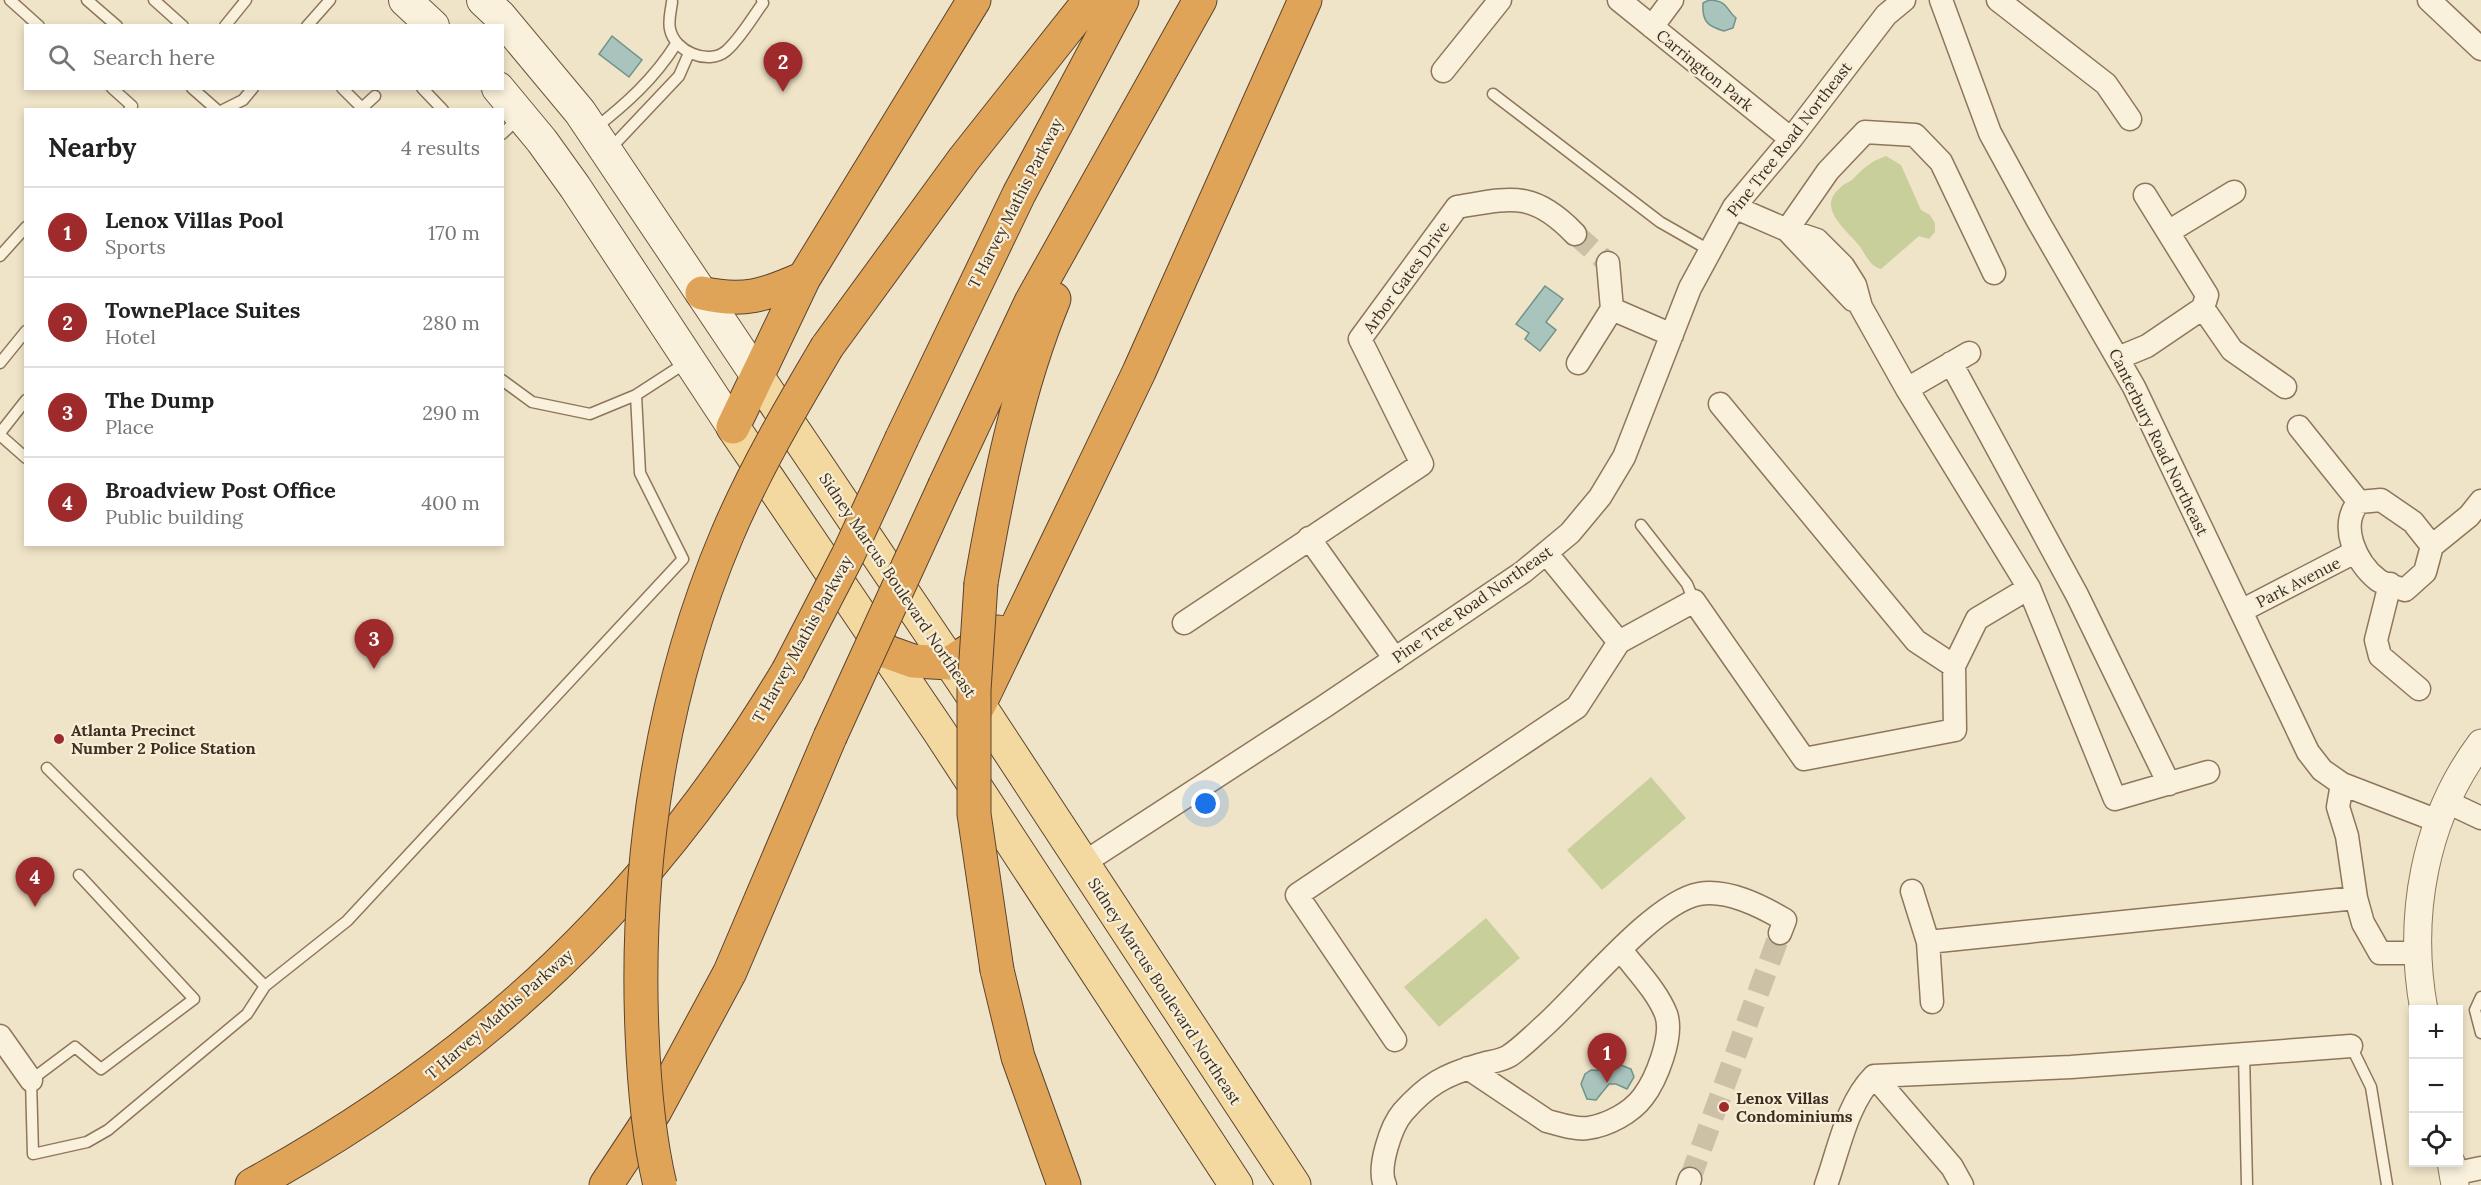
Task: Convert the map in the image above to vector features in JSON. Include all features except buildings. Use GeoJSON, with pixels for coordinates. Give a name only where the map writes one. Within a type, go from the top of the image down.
{"type":"FeatureCollection","features":[{"type":"Feature","properties":{"kind":"highway"},"geometry":{"type":"LineString","coordinates":[[733,428],[804,278],[974,0]]}},
{"type":"Feature","properties":{"kind":"highway"},"geometry":{"type":"LineString","coordinates":[[660,1185],[644,1072],[640,975],[645,858],[662,746],[689,639],[727,536],[773,439],[827,346],[964,159],[1090,0]]}},
{"type":"Feature","properties":{"kind":"highway","name":"T Harvey Mathis Parkway"},"geometry":{"type":"LineString","coordinates":[[252,1185],[362,1121],[423,1080],[480,1035],[577,947],[637,883],[685,825],[727,767],[788,671],[843,565],[1019,194],[1122,0]]}},
{"type":"Feature","properties":{"kind":"highway"},"geometry":{"type":"LineString","coordinates":[[606,1185],[655,1111],[730,972],[830,737],[1031,302],[1200,0]]}},
{"type":"Feature","properties":{"kind":"highway"},"geometry":{"type":"LineString","coordinates":[[979,705],[1025,615],[1139,372],[1305,0]]}},
{"type":"Feature","properties":{"kind":"highway"},"geometry":{"type":"LineString","coordinates":[[1064,1185],[1018,1057],[997,970],[974,814],[974,690],[981,583],[1008,445],[1033,358],[1106,169]]}},
{"type":"Feature","properties":{"kind":"highway"},"geometry":{"type":"LineString","coordinates":[[702,293],[724,298],[750,298],[804,278]]}},
{"type":"Feature","properties":{"kind":"highway"},"geometry":{"type":"LineString","coordinates":[[882,650],[913,661],[950,663],[1025,615]]}},
{"type":"Feature","properties":{"kind":"main road"},"geometry":{"type":"LineString","coordinates":[[405,0],[431,24]]}},
{"type":"Feature","properties":{"kind":"main road","name":"Sidney Marcus Boulevard Northeast"},"geometry":{"type":"LineString","coordinates":[[499,5],[601,140],[979,705],[1294,1185]]}},
{"type":"Feature","properties":{"kind":"main road"},"geometry":{"type":"LineString","coordinates":[[499,90],[512,125],[575,187],[733,428],[939,731],[1236,1185]]}},
{"type":"Feature","properties":{"kind":"street"},"geometry":{"type":"LineString","coordinates":[[1443,71],[1500,0]]}},
{"type":"Feature","properties":{"kind":"street","name":"Carrington Park"},"geometry":{"type":"LineString","coordinates":[[1619,0],[1791,139]]}},
{"type":"Feature","properties":{"kind":"street"},"geometry":{"type":"LineString","coordinates":[[1652,27],[1672,0]]}},
{"type":"Feature","properties":{"kind":"street","name":"Pine Tree Road Northeast"},"geometry":{"type":"LineString","coordinates":[[1082,864],[1395,659],[1547,554],[1570,533],[1600,497],[1624,457],[1672,335],[1709,250],[1734,207],[1791,139],[1886,15],[1904,0]]}},
{"type":"Feature","properties":{"kind":"street","name":"Canterbury Road Northeast"},"geometry":{"type":"LineString","coordinates":[[1941,0],[1990,133],[2118,358],[2308,752],[2322,770],[2342,784],[2442,812],[2481,818]]}},
{"type":"Feature","properties":{"kind":"street"},"geometry":{"type":"LineString","coordinates":[[1998,0],[2106,84],[2130,119]]}},
{"type":"Feature","properties":{"kind":"street"},"geometry":{"type":"LineString","coordinates":[[2429,0],[2481,49]]}},
{"type":"Feature","properties":{"kind":"street"},"geometry":{"type":"LineString","coordinates":[[1787,230],[1828,171],[1865,132],[1915,135],[1941,162],[1994,273]]}},
{"type":"Feature","properties":{"kind":"street"},"geometry":{"type":"LineString","coordinates":[[2168,232],[2234,192]]}},
{"type":"Feature","properties":{"kind":"street"},"geometry":{"type":"LineString","coordinates":[[2118,358],[2147,346],[2203,308],[2207,295],[2145,195]]}},
{"type":"Feature","properties":{"kind":"street","name":"Arbor Gates Drive"},"geometry":{"type":"LineString","coordinates":[[1184,623],[1422,464],[1360,339],[1457,207],[1511,198],[1534,203],[1556,214],[1575,234]]}},
{"type":"Feature","properties":{"kind":"street"},"geometry":{"type":"LineString","coordinates":[[1734,207],[1817,240],[1836,270],[1855,285],[1861,307],[1907,389],[2029,588],[2115,799],[2208,772]]}},
{"type":"Feature","properties":{"kind":"street"},"geometry":{"type":"LineString","coordinates":[[1578,363],[1612,309],[1608,263]]}},
{"type":"Feature","properties":{"kind":"street"},"geometry":{"type":"LineString","coordinates":[[2203,308],[2232,350],[2285,387]]}},
{"type":"Feature","properties":{"kind":"street"},"geometry":{"type":"LineString","coordinates":[[1612,309],[1672,335]]}},
{"type":"Feature","properties":{"kind":"street"},"geometry":{"type":"LineString","coordinates":[[1907,389],[1960,358],[2169,784]]}},
{"type":"Feature","properties":{"kind":"street"},"geometry":{"type":"LineString","coordinates":[[1720,404],[1916,641],[1954,666]]}},
{"type":"Feature","properties":{"kind":"street"},"geometry":{"type":"LineString","coordinates":[[2299,427],[2359,502],[2381,500],[2413,522],[2432,546]]}},
{"type":"Feature","properties":{"kind":"street"},"geometry":{"type":"LineString","coordinates":[[2420,689],[2379,656],[2376,640],[2390,584],[2405,590],[2425,572],[2432,546],[2469,516],[2481,501]]}},
{"type":"Feature","properties":{"kind":"street","name":"Park Avenue"},"geometry":{"type":"LineString","coordinates":[[2359,502],[2352,510],[2349,523],[2355,552],[2379,580],[2390,584]]}},
{"type":"Feature","properties":{"kind":"street"},"geometry":{"type":"LineString","coordinates":[[1309,538],[1395,659]]}},
{"type":"Feature","properties":{"kind":"street","name":"Park Avenue"},"geometry":{"type":"LineString","coordinates":[[2241,611],[2355,552]]}},
{"type":"Feature","properties":{"kind":"street"},"geometry":{"type":"LineString","coordinates":[[1547,554],[1619,642]]}},
{"type":"Feature","properties":{"kind":"street"},"geometry":{"type":"LineString","coordinates":[[1395,1040],[1297,895],[1577,707],[1619,642],[1694,601],[1804,759],[1955,730],[1954,666],[1977,619],[2029,588]]}},
{"type":"Feature","properties":{"kind":"street"},"geometry":{"type":"LineString","coordinates":[[2423,1005],[2417,953],[2421,884],[2442,812],[2481,743]]}},
{"type":"Feature","properties":{"kind":"street"},"geometry":{"type":"LineString","coordinates":[[2342,784],[2338,807],[2347,836],[2356,898],[2363,923],[2380,953],[2417,953]]}},
{"type":"Feature","properties":{"kind":"street"},"geometry":{"type":"LineString","coordinates":[[1912,891],[1928,942],[1932,1002]]}},
{"type":"Feature","properties":{"kind":"street"},"geometry":{"type":"LineString","coordinates":[[1385,1185],[1382,1178],[1383,1163],[1401,1114],[1431,1083],[1467,1068],[1508,1057],[1545,1025],[1663,911],[1698,894],[1714,893],[1746,901],[1785,920],[1780,933]]}},
{"type":"Feature","properties":{"kind":"street"},"geometry":{"type":"LineString","coordinates":[[1928,942],[2356,898]]}},
{"type":"Feature","properties":{"kind":"street"},"geometry":{"type":"LineString","coordinates":[[1467,1068],[1547,1120],[1560,1124],[1585,1129],[1605,1124],[1627,1112],[1643,1097],[1661,1062],[1667,1041],[1667,1016],[1621,950]]}},
{"type":"Feature","properties":{"kind":"street"},"geometry":{"type":"LineString","coordinates":[[0,1036],[31,1080]]}},
{"type":"Feature","properties":{"kind":"street"},"geometry":{"type":"LineString","coordinates":[[1826,1185],[1849,1119],[1863,1088],[1875,1076],[2071,1067],[2351,1046]]}},
{"type":"Feature","properties":{"kind":"street"},"geometry":{"type":"LineString","coordinates":[[1875,1076],[1952,1167],[1962,1185]]}},
{"type":"Feature","properties":{"kind":"street"},"geometry":{"type":"LineString","coordinates":[[2453,1174],[2481,1168]]}},
{"type":"Feature","properties":{"kind":"lane"},"geometry":{"type":"LineString","coordinates":[[10,0],[37,24]]}},
{"type":"Feature","properties":{"kind":"lane"},"geometry":{"type":"LineString","coordinates":[[87,0],[115,24]]}},
{"type":"Feature","properties":{"kind":"lane"},"geometry":{"type":"LineString","coordinates":[[154,0],[181,24]]}},
{"type":"Feature","properties":{"kind":"lane"},"geometry":{"type":"LineString","coordinates":[[227,24],[246,0]]}},
{"type":"Feature","properties":{"kind":"lane"},"geometry":{"type":"LineString","coordinates":[[309,24],[330,0]]}},
{"type":"Feature","properties":{"kind":"lane"},"geometry":{"type":"LineString","coordinates":[[672,2],[670,31],[676,44],[689,53],[709,57],[725,52],[763,1]]}},
{"type":"Feature","properties":{"kind":"lane"},"geometry":{"type":"LineString","coordinates":[[601,140],[627,104],[663,65],[676,44]]}},
{"type":"Feature","properties":{"kind":"lane"},"geometry":{"type":"LineString","coordinates":[[601,140],[679,76],[689,53]]}},
{"type":"Feature","properties":{"kind":"lane"},"geometry":{"type":"LineString","coordinates":[[114,90],[132,106],[130,108]]}},
{"type":"Feature","properties":{"kind":"lane"},"geometry":{"type":"LineString","coordinates":[[194,90],[215,108]]}},
{"type":"Feature","properties":{"kind":"lane"},"geometry":{"type":"LineString","coordinates":[[243,105],[252,90]]}},
{"type":"Feature","properties":{"kind":"lane"},"geometry":{"type":"LineString","coordinates":[[346,90],[362,108]]}},
{"type":"Feature","properties":{"kind":"lane"},"geometry":{"type":"LineString","coordinates":[[423,90],[435,107]]}},
{"type":"Feature","properties":{"kind":"lane"},"geometry":{"type":"LineString","coordinates":[[1493,94],[1660,222],[1709,250]]}},
{"type":"Feature","properties":{"kind":"lane"},"geometry":{"type":"LineString","coordinates":[[364,108],[375,96]]}},
{"type":"Feature","properties":{"kind":"lane"},"geometry":{"type":"LineString","coordinates":[[0,256],[24,229]]}},
{"type":"Feature","properties":{"kind":"lane"},"geometry":{"type":"LineString","coordinates":[[0,363],[24,333]]}},
{"type":"Feature","properties":{"kind":"lane"},"geometry":{"type":"LineString","coordinates":[[504,381],[532,402],[591,414],[636,394],[689,361]]}},
{"type":"Feature","properties":{"kind":"lane"},"geometry":{"type":"LineString","coordinates":[[79,875],[194,999],[101,1069],[75,1047],[31,1080],[33,1154],[87,1142],[108,1130],[247,1014],[265,986],[347,921],[683,559],[640,473],[636,394]]}},
{"type":"Feature","properties":{"kind":"lane"},"geometry":{"type":"LineString","coordinates":[[24,403],[0,434],[24,456]]}},
{"type":"Feature","properties":{"kind":"lane"},"geometry":{"type":"LineString","coordinates":[[1641,525],[1687,584],[1694,601]]}},
{"type":"Feature","properties":{"kind":"lane"},"geometry":{"type":"LineString","coordinates":[[47,768],[265,986]]}},
{"type":"Feature","properties":{"kind":"lane"},"geometry":{"type":"LineString","coordinates":[[2481,998],[2475,1010],[2481,1033]]}},
{"type":"Feature","properties":{"kind":"lane"},"geometry":{"type":"LineString","coordinates":[[2351,1046],[2371,1087],[2388,1185]]}},
{"type":"Feature","properties":{"kind":"lane"},"geometry":{"type":"LineString","coordinates":[[2244,1054],[2247,1185]]}},
{"type":"Feature","properties":{"kind":"green space"},"geometry":{"type":"Polygon","coordinates":[[[1886,156],[1901,165],[1921,210],[1930,215],[1935,223],[1935,232],[1929,239],[1919,236],[1881,269],[1870,261],[1840,224],[1832,210],[1831,202],[1841,187],[1871,163],[1886,156]]]}},
{"type":"Feature","properties":{"kind":"green space"},"geometry":{"type":"Polygon","coordinates":[[[1651,777],[1686,818],[1602,890],[1567,850],[1651,777]]]}},
{"type":"Feature","properties":{"kind":"green space"},"geometry":{"type":"Polygon","coordinates":[[[1486,918],[1520,958],[1439,1027],[1404,987],[1486,918]]]}},
{"type":"Feature","properties":{"kind":"water"},"geometry":{"type":"Polygon","coordinates":[[[1709,0],[1726,6],[1736,18],[1733,28],[1724,31],[1706,22],[1703,3],[1709,0]]]}},
{"type":"Feature","properties":{"kind":"water"},"geometry":{"type":"Polygon","coordinates":[[[612,36],[642,60],[629,77],[599,54],[612,36]]]}},
{"type":"Feature","properties":{"kind":"water"},"geometry":{"type":"Polygon","coordinates":[[[1545,286],[1563,299],[1546,322],[1556,330],[1540,351],[1525,339],[1529,333],[1516,324],[1545,286]]]}},
{"type":"Feature","properties":{"kind":"water"},"geometry":{"type":"Polygon","coordinates":[[[1621,1065],[1631,1069],[1634,1077],[1627,1089],[1616,1084],[1609,1084],[1596,1100],[1587,1099],[1581,1084],[1585,1074],[1591,1070],[1609,1071],[1621,1065]]]}},
{"type":"Feature","properties":{"kind":"tunnel"},"geometry":{"type":"LineString","coordinates":[[1575,234],[1608,263]]}},
{"type":"Feature","properties":{"kind":"tunnel"},"geometry":{"type":"LineString","coordinates":[[1690,1179],[1780,933]]}},
{"type":"Feature","properties":{"kind":"place","name":"TownePlace Suites"},"geometry":{"type":"Point","coordinates":[783,92]}},
{"type":"Feature","properties":{"kind":"place","name":"The Dump"},"geometry":{"type":"Point","coordinates":[374,669]}},
{"type":"Feature","properties":{"kind":"place","name":"Atlanta Precinct Number 2 Police Station"},"geometry":{"type":"Point","coordinates":[59,739]}},
{"type":"Feature","properties":{"kind":"place","name":"Broadview Post Office"},"geometry":{"type":"Point","coordinates":[35,907]}},
{"type":"Feature","properties":{"kind":"place","name":"Lenox Villas Pool"},"geometry":{"type":"Point","coordinates":[1607,1083]}},
{"type":"Feature","properties":{"kind":"place","name":"Lenox Villas Condominiums"},"geometry":{"type":"Point","coordinates":[1724,1107]}}]}
